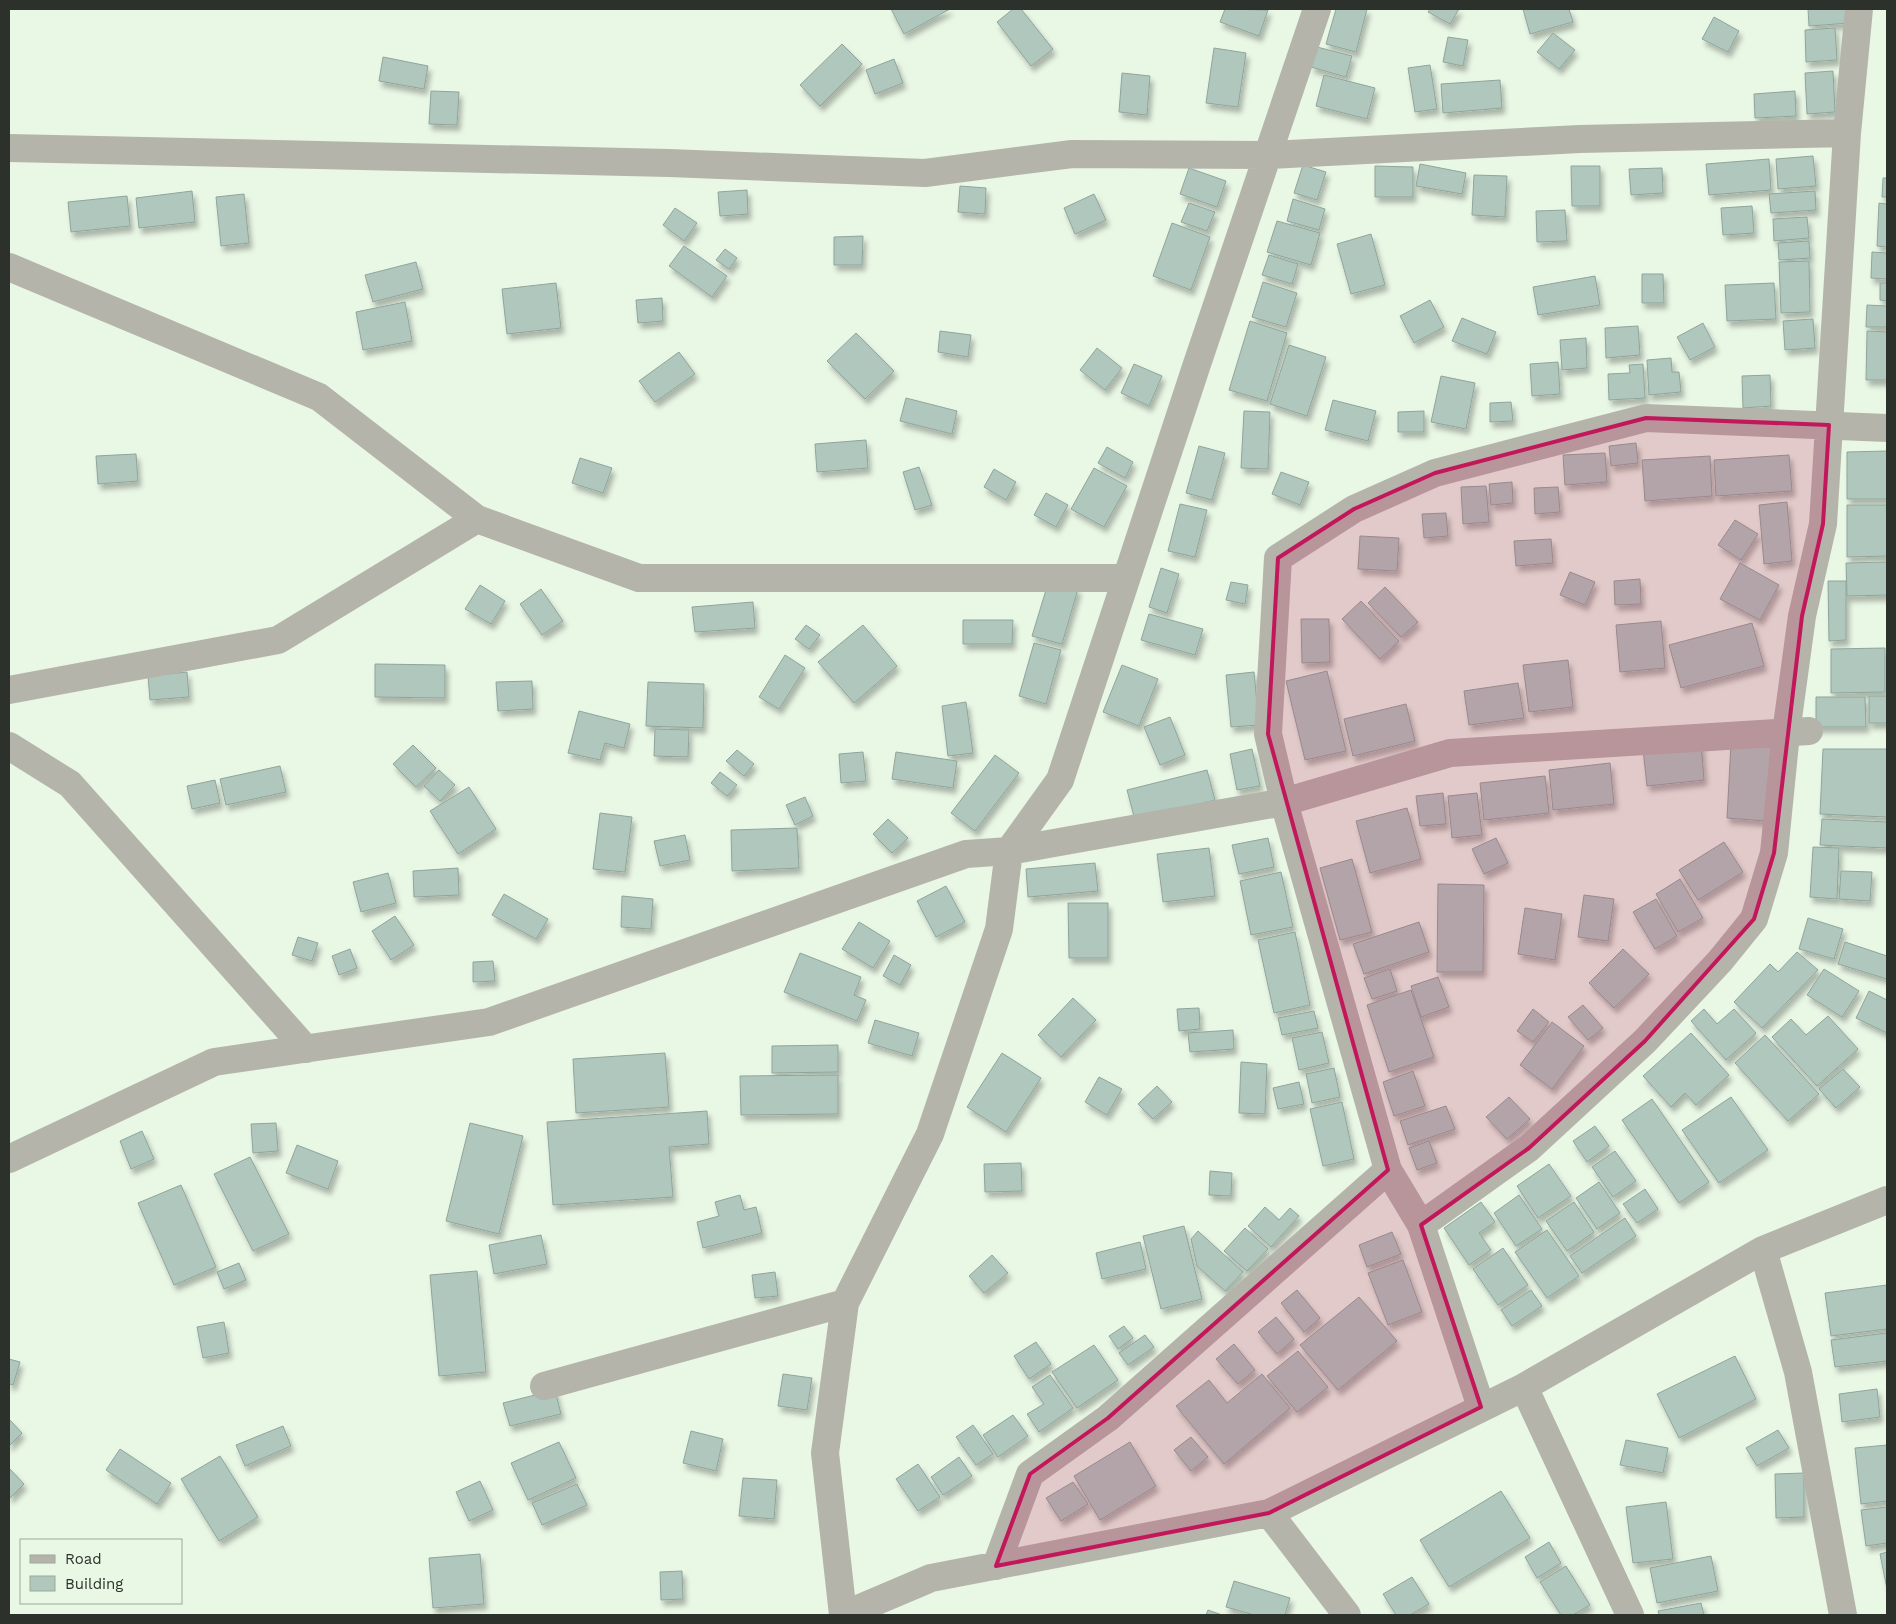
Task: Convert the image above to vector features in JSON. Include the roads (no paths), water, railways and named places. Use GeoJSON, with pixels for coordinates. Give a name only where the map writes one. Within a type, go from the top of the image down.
{"type":"FeatureCollection","features":[{"type":"Feature","properties":{"kind":"street"},"geometry":{"type":"LineString","coordinates":[[1316,9],[1060,780],[1009,851],[999,929],[930,1134],[845,1303],[825,1453],[844,1615],[932,1578],[1269,1512],[1524,1387],[1763,1250],[1887,1200]]}},
{"type":"Feature","properties":{"kind":"street"},"geometry":{"type":"LineString","coordinates":[[1421,1225],[1529,1148],[1645,1041],[1720,961],[1754,919],[1774,853],[1798,732],[1802,616],[1823,524],[1847,133],[1859,9]]}},
{"type":"Feature","properties":{"kind":"street"},"geometry":{"type":"LineString","coordinates":[[9,148],[670,163],[925,173],[1072,154],[1268,156],[1580,139],[1847,133]]}},
{"type":"Feature","properties":{"kind":"street"},"geometry":{"type":"LineString","coordinates":[[9,267],[319,397],[477,519],[639,578],[1126,578]]}},
{"type":"Feature","properties":{"kind":"street"},"geometry":{"type":"LineString","coordinates":[[1481,1407],[1421,1225],[1388,1170],[1284,802],[1268,734],[1278,558],[1354,509],[1436,473],[1646,418],[1887,428]]}},
{"type":"Feature","properties":{"kind":"street"},"geometry":{"type":"LineString","coordinates":[[9,690],[278,640],[477,519]]}},
{"type":"Feature","properties":{"kind":"street"},"geometry":{"type":"LineString","coordinates":[[9,1160],[214,1062],[490,1022],[966,854],[1009,851],[1284,802],[1450,753],[1798,732]]}},
{"type":"Feature","properties":{"kind":"street"},"geometry":{"type":"LineString","coordinates":[[9,746],[70,784],[306,1049]]}},
{"type":"Feature","properties":{"kind":"street"},"geometry":{"type":"LineString","coordinates":[[996,1566],[1030,1474],[1108,1418],[1388,1170]]}},
{"type":"Feature","properties":{"kind":"street"},"geometry":{"type":"LineString","coordinates":[[1763,1250],[1798,1372],[1843,1615]]}},
{"type":"Feature","properties":{"kind":"street"},"geometry":{"type":"LineString","coordinates":[[544,1386],[845,1303]]}},
{"type":"Feature","properties":{"kind":"street"},"geometry":{"type":"LineString","coordinates":[[1524,1387],[1630,1615]]}},
{"type":"Feature","properties":{"kind":"street"},"geometry":{"type":"LineString","coordinates":[[1269,1512],[1347,1615]]}}]}
